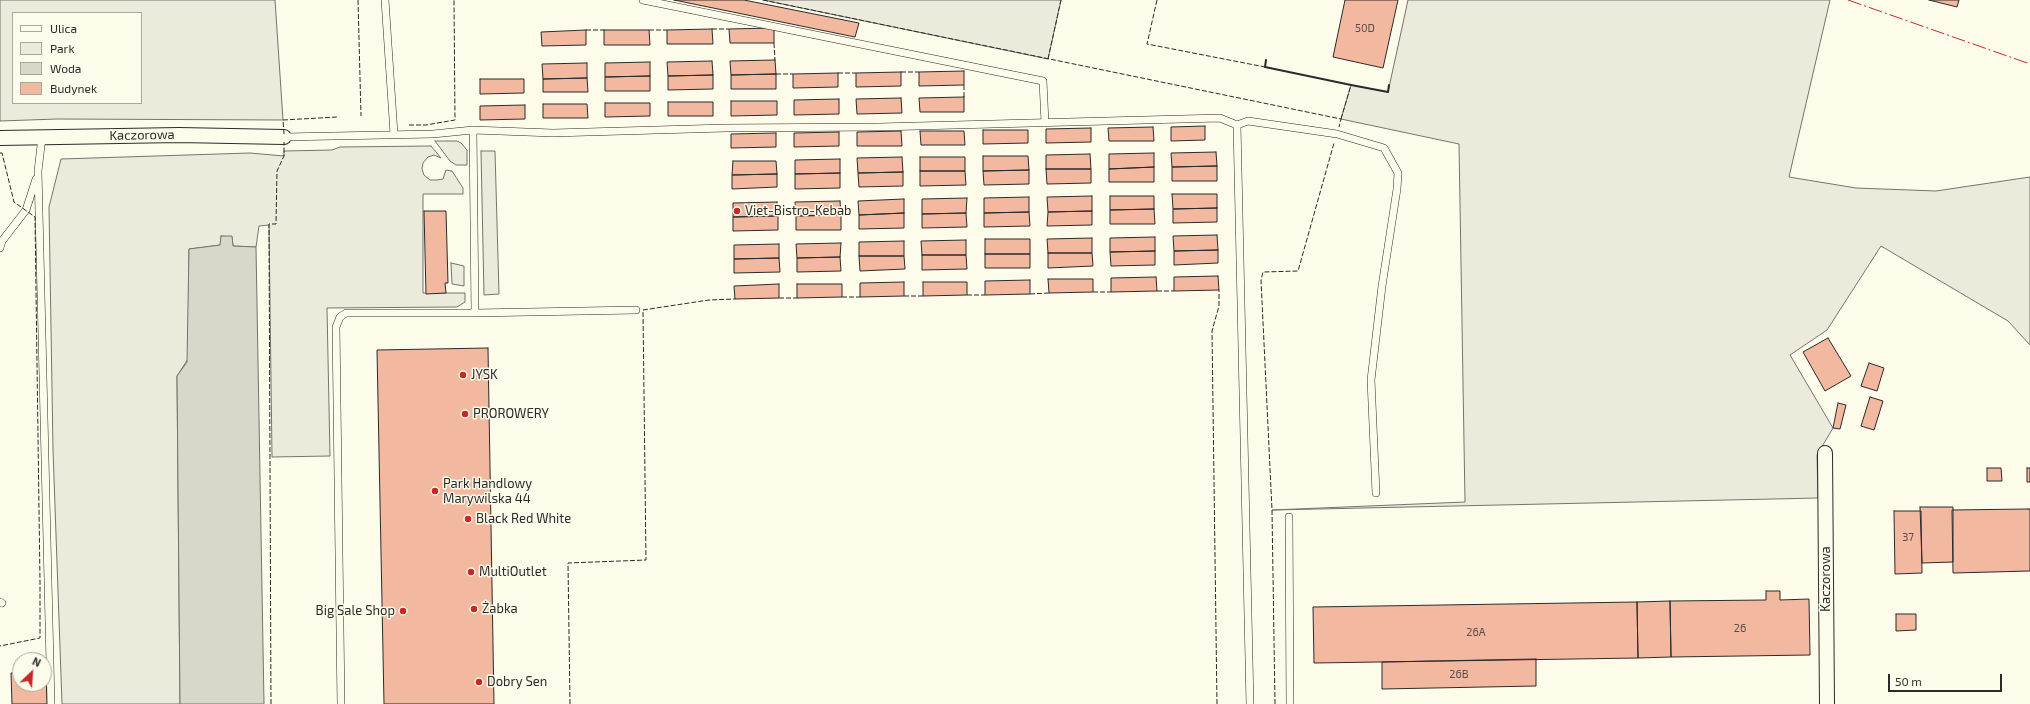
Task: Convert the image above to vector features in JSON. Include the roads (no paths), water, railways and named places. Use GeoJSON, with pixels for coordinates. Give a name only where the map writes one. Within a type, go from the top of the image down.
{"type":"FeatureCollection","features":[{"type":"Feature","properties":{"kind":"street","name":"Kaczorowa"},"geometry":{"type":"LineString","coordinates":[[0,138],[171,135],[284,137]]}},
{"type":"Feature","properties":{"kind":"street","name":"Kaczorowa"},"geometry":{"type":"LineString","coordinates":[[1825,454],[1827,704]]}},
{"type":"Feature","properties":{"kind":"lane"},"geometry":{"type":"LineString","coordinates":[[385,0],[394,134]]}},
{"type":"Feature","properties":{"kind":"lane"},"geometry":{"type":"LineString","coordinates":[[643,0],[1043,81],[1045,123]]}},
{"type":"Feature","properties":{"kind":"lane"},"geometry":{"type":"LineString","coordinates":[[284,137],[433,134],[473,130],[553,133],[1220,118],[1237,125],[1248,121],[1337,134],[1384,148],[1398,173],[1398,188],[1382,286],[1371,380],[1376,493]]}},
{"type":"Feature","properties":{"kind":"lane"},"geometry":{"type":"LineString","coordinates":[[1237,125],[1250,704]]}},
{"type":"Feature","properties":{"kind":"lane"},"geometry":{"type":"LineString","coordinates":[[473,130],[475,313]]}},
{"type":"Feature","properties":{"kind":"lane"},"geometry":{"type":"LineString","coordinates":[[42,137],[38,171],[51,704]]}},
{"type":"Feature","properties":{"kind":"lane"},"geometry":{"type":"LineString","coordinates":[[1,243],[26,210],[38,171]]}},
{"type":"Feature","properties":{"kind":"lane"},"geometry":{"type":"LineString","coordinates":[[341,704],[336,327],[340,317],[346,313],[475,313],[636,310]]}},
{"type":"Feature","properties":{"kind":"lane"},"geometry":{"type":"LineString","coordinates":[[1289,517],[1290,704]]}},
{"type":"Feature","properties":{"kind":"water"},"geometry":{"type":"Polygon","coordinates":[[[221,236],[232,236],[233,246],[256,247],[264,704],[180,704],[177,376],[187,362],[189,249],[220,245],[221,236]]]}},
{"type":"Feature","properties":{"kind":"place","name":"Viet-Bistro-Kebab"},"geometry":{"type":"Point","coordinates":[737,211]}},
{"type":"Feature","properties":{"kind":"place","name":"JYSK"},"geometry":{"type":"Point","coordinates":[463,375]}},
{"type":"Feature","properties":{"kind":"place","name":"PROROWERY"},"geometry":{"type":"Point","coordinates":[465,414]}},
{"type":"Feature","properties":{"kind":"place","name":"Park Handlowy Marywilska 44"},"geometry":{"type":"Point","coordinates":[435,491]}},
{"type":"Feature","properties":{"kind":"place","name":"Black Red White"},"geometry":{"type":"Point","coordinates":[468,519]}},
{"type":"Feature","properties":{"kind":"place","name":"MultiOutlet"},"geometry":{"type":"Point","coordinates":[471,572]}},
{"type":"Feature","properties":{"kind":"place","name":"Żabka"},"geometry":{"type":"Point","coordinates":[474,609]}},
{"type":"Feature","properties":{"kind":"place","name":"Big Sale Shop"},"geometry":{"type":"Point","coordinates":[403,611]}},
{"type":"Feature","properties":{"kind":"place","name":"Dobry Sen"},"geometry":{"type":"Point","coordinates":[479,682]}}]}
